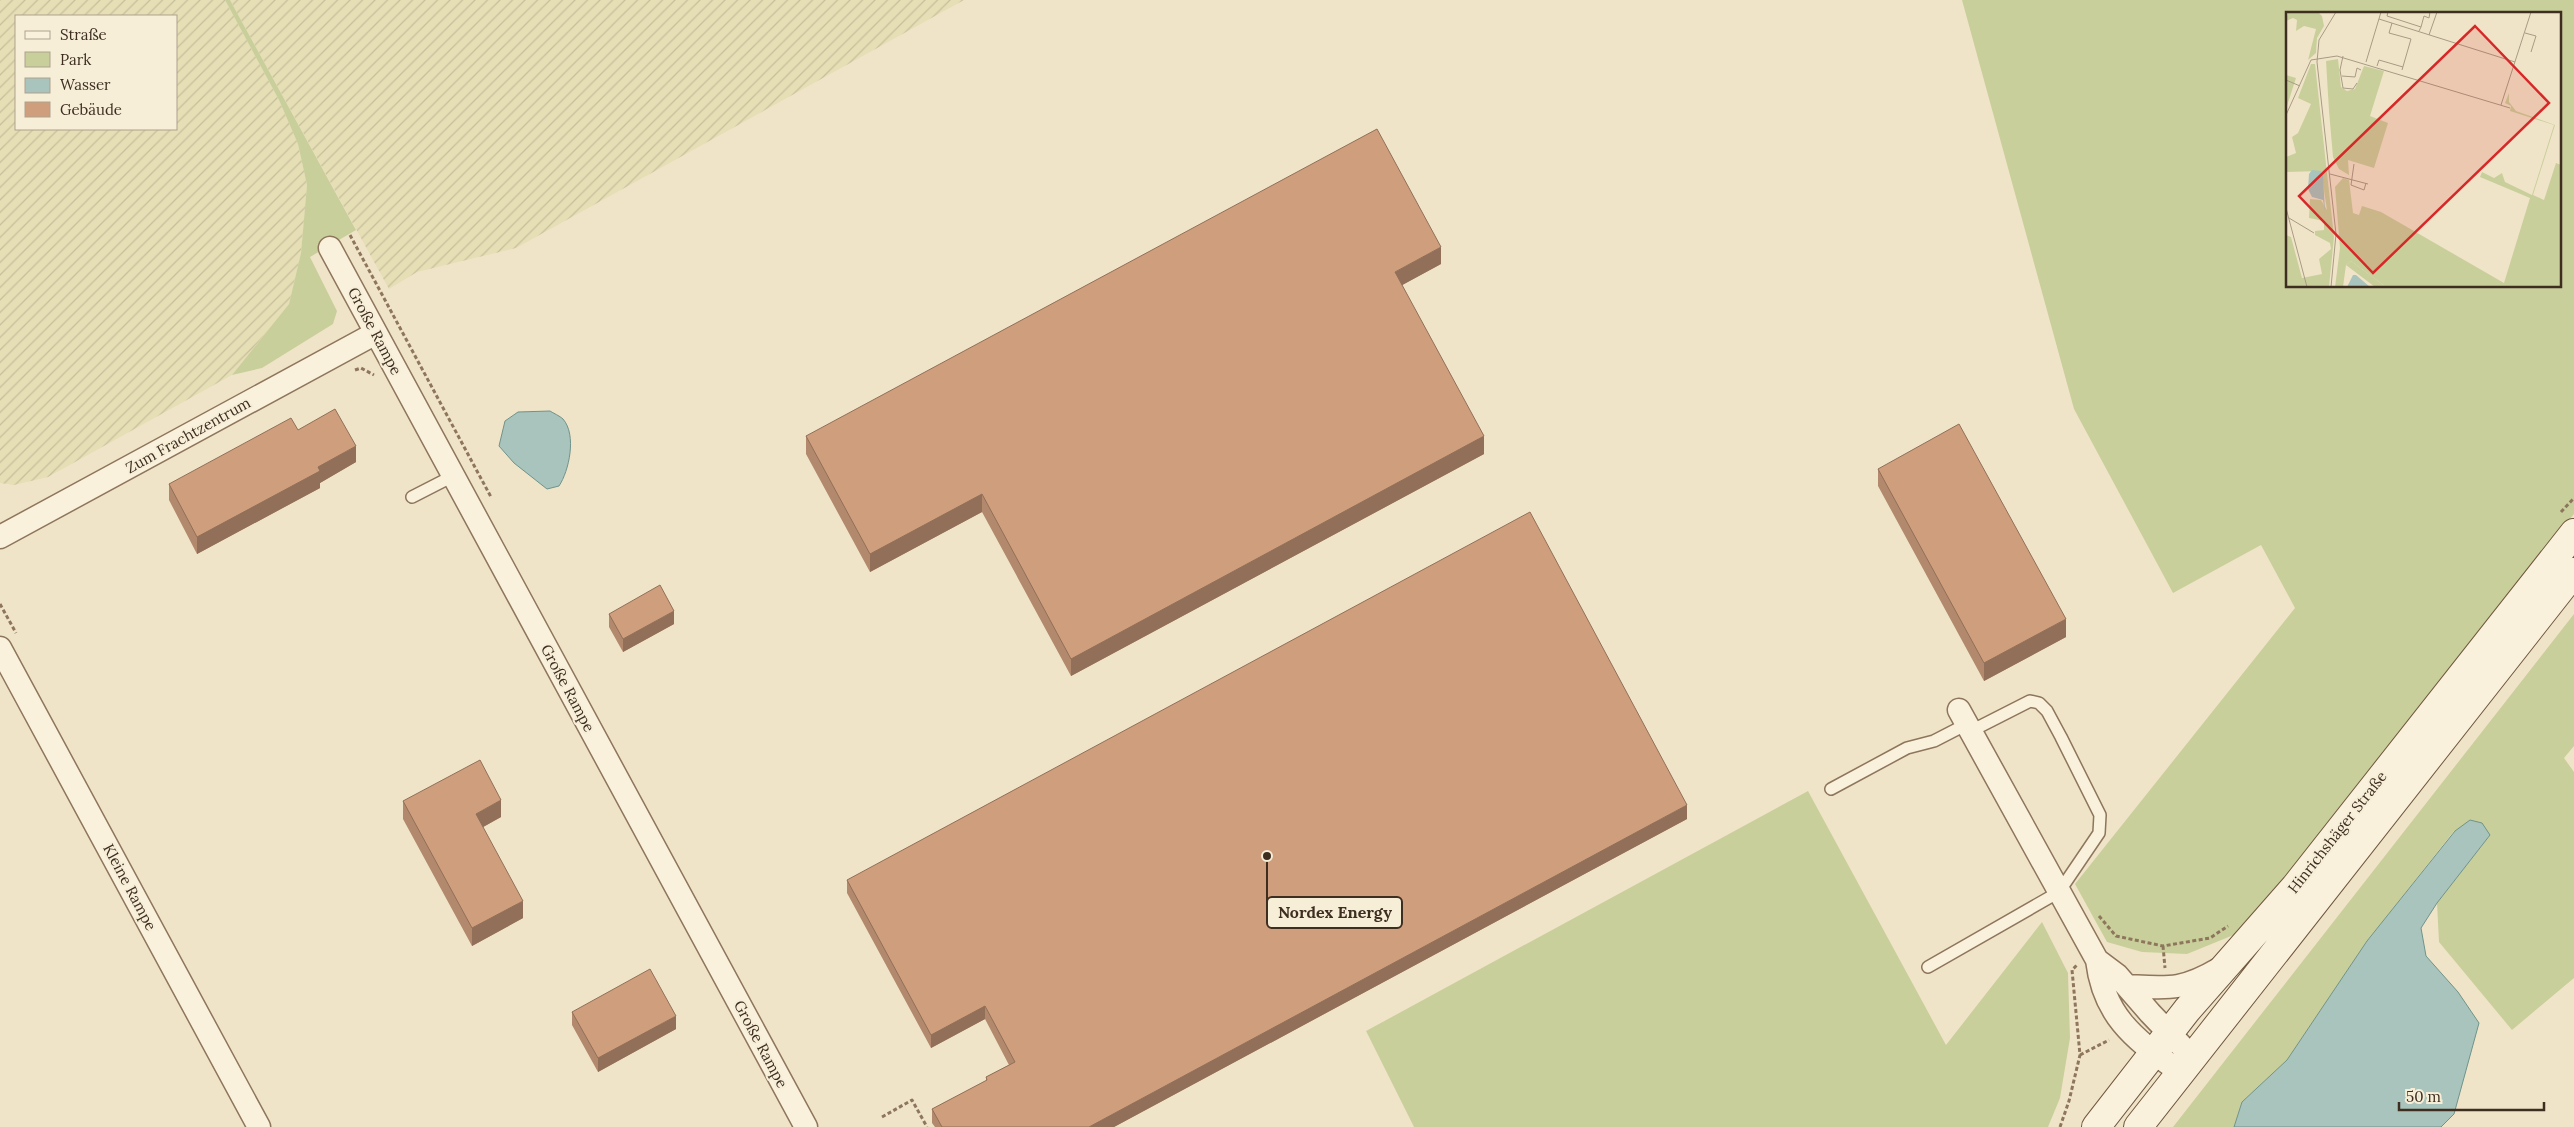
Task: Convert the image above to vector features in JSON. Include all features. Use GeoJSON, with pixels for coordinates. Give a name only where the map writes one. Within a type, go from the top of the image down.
{"type":"FeatureCollection","features":[{"type":"Feature","properties":{"kind":"main road","name":"Hinrichshäger Straße"},"geometry":{"type":"LineString","coordinates":[[2096,1127],[2161,1042],[2226,964],[2295,887],[2574,533]]}},
{"type":"Feature","properties":{"kind":"main road","name":"Hinrichshäger Straße"},"geometry":{"type":"LineString","coordinates":[[2138,1127],[2574,572]]}},
{"type":"Feature","properties":{"kind":"street","name":"Große Rampe"},"geometry":{"type":"LineString","coordinates":[[330,248],[806,1127]]}},
{"type":"Feature","properties":{"kind":"street","name":"Zum Frachtzentrum"},"geometry":{"type":"LineString","coordinates":[[0,537],[376,333]]}},
{"type":"Feature","properties":{"kind":"street","name":"Kleine Rampe"},"geometry":{"type":"LineString","coordinates":[[0,648],[259,1127]]}},
{"type":"Feature","properties":{"kind":"street"},"geometry":{"type":"LineString","coordinates":[[1966,722],[2094,956],[2100,984],[2126,1030],[2161,1042]]}},
{"type":"Feature","properties":{"kind":"street"},"geometry":{"type":"LineString","coordinates":[[2094,956],[2118,975],[2127,986],[2161,1042],[2187,1065]]}},
{"type":"Feature","properties":{"kind":"street"},"geometry":{"type":"LineString","coordinates":[[2127,986],[2166,989],[2182,987],[2200,980],[2226,964]]}},
{"type":"Feature","properties":{"kind":"lane"},"geometry":{"type":"LineString","coordinates":[[412,498],[453,476]]}},
{"type":"Feature","properties":{"kind":"lane"},"geometry":{"type":"LineString","coordinates":[[1831,789],[1907,748],[1934,741],[1966,722],[2030,701],[2039,703],[2047,711],[2100,815],[2099,833],[2059,892],[1928,967]]}},
{"type":"Feature","properties":{"kind":"path"},"geometry":{"type":"LineString","coordinates":[[350,372],[362,368],[378,379]]}},
{"type":"Feature","properties":{"kind":"path"},"geometry":{"type":"LineString","coordinates":[[2073,917],[2098,916],[2116,936],[2163,946],[2210,938],[2231,924]]}},
{"type":"Feature","properties":{"kind":"path"},"geometry":{"type":"LineString","coordinates":[[2060,1127],[2069,1101],[2080,1055],[2072,970],[2094,956]]}},
{"type":"Feature","properties":{"kind":"path"},"geometry":{"type":"LineString","coordinates":[[2080,1055],[2126,1030]]}},
{"type":"Feature","properties":{"kind":"path"},"geometry":{"type":"LineString","coordinates":[[882,1117],[912,1100],[927,1127]]}},
{"type":"Feature","properties":{"kind":"shaded area"},"geometry":{"type":"Polygon","coordinates":[[[0,0],[225,0],[279,100],[298,144],[307,185],[301,253],[289,304],[232,375],[48,477],[14,485],[0,483],[0,0]]]}},
{"type":"Feature","properties":{"kind":"shaded area"},"geometry":{"type":"Polygon","coordinates":[[[230,0],[964,0],[516,248],[417,272],[389,289],[230,0]]]}},
{"type":"Feature","properties":{"kind":"green space"},"geometry":{"type":"Polygon","coordinates":[[[225,0],[230,0],[356,230],[310,257],[337,311],[333,324],[262,368],[232,375],[289,304],[301,253],[307,185],[298,144],[279,100],[225,0]]]}},
{"type":"Feature","properties":{"kind":"green space"},"geometry":{"type":"Polygon","coordinates":[[[1962,0],[2574,0],[2574,514],[2296,863],[2236,934],[2187,954],[2142,952],[2107,942],[2075,884],[2295,608],[2261,545],[2173,593],[2074,409],[1962,0]]]}},
{"type":"Feature","properties":{"kind":"green space"},"geometry":{"type":"Polygon","coordinates":[[[2574,614],[2574,746],[2564,758],[2574,772],[2574,978],[2512,1030],[2439,942],[2437,903],[2490,835],[2454,831],[2367,941],[2287,1060],[2242,1102],[2234,1127],[2173,1127],[2574,614]]]}},
{"type":"Feature","properties":{"kind":"green space"},"geometry":{"type":"Polygon","coordinates":[[[1808,791],[1946,1045],[2042,922],[2068,973],[2070,1038],[2060,1098],[2048,1127],[1414,1127],[1366,1031],[1808,791]]]}},
{"type":"Feature","properties":{"kind":"water"},"geometry":{"type":"Polygon","coordinates":[[[550,411],[563,419],[570,434],[571,443],[563,479],[559,486],[547,489],[514,463],[499,446],[505,421],[518,412],[550,411]]]}},
{"type":"Feature","properties":{"kind":"water"},"geometry":{"type":"Polygon","coordinates":[[[2470,820],[2482,823],[2490,835],[2437,903],[2421,928],[2426,956],[2458,992],[2479,1023],[2454,1114],[2441,1127],[2234,1127],[2242,1102],[2287,1060],[2367,941],[2455,831],[2470,820]]]}},
{"type":"Feature","properties":{"kind":"building"},"geometry":{"type":"Polygon","coordinates":[[[1377,129],[1441,247],[1395,272],[1484,436],[1071,659],[982,494],[870,554],[806,436],[1377,129]]]}},
{"type":"Feature","properties":{"kind":"building"},"geometry":{"type":"Polygon","coordinates":[[[335,409],[356,446],[318,467],[320,471],[197,537],[169,484],[291,418],[298,430],[335,409]]]}},
{"type":"Feature","properties":{"kind":"building"},"geometry":{"type":"Polygon","coordinates":[[[1959,424],[2066,619],[1984,663],[1878,469],[1959,424]]]}},
{"type":"Feature","properties":{"kind":"building"},"geometry":{"type":"Polygon","coordinates":[[[1530,512],[1687,805],[1089,1127],[942,1127],[932,1109],[987,1080],[986,1077],[1015,1062],[985,1006],[931,1035],[847,880],[1530,512]]]}},
{"type":"Feature","properties":{"kind":"building"},"geometry":{"type":"Polygon","coordinates":[[[660,585],[674,611],[623,639],[609,614],[660,585]]]}},
{"type":"Feature","properties":{"kind":"building"},"geometry":{"type":"Polygon","coordinates":[[[480,760],[501,800],[476,814],[523,901],[472,928],[403,801],[480,760]]]}},
{"type":"Feature","properties":{"kind":"building"},"geometry":{"type":"Polygon","coordinates":[[[650,969],[676,1016],[598,1058],[572,1012],[650,969]]]}},
{"type":"Feature","properties":{"kind":"place","name":"Nordex Energy"},"geometry":{"type":"Point","coordinates":[1267,856]}}]}
